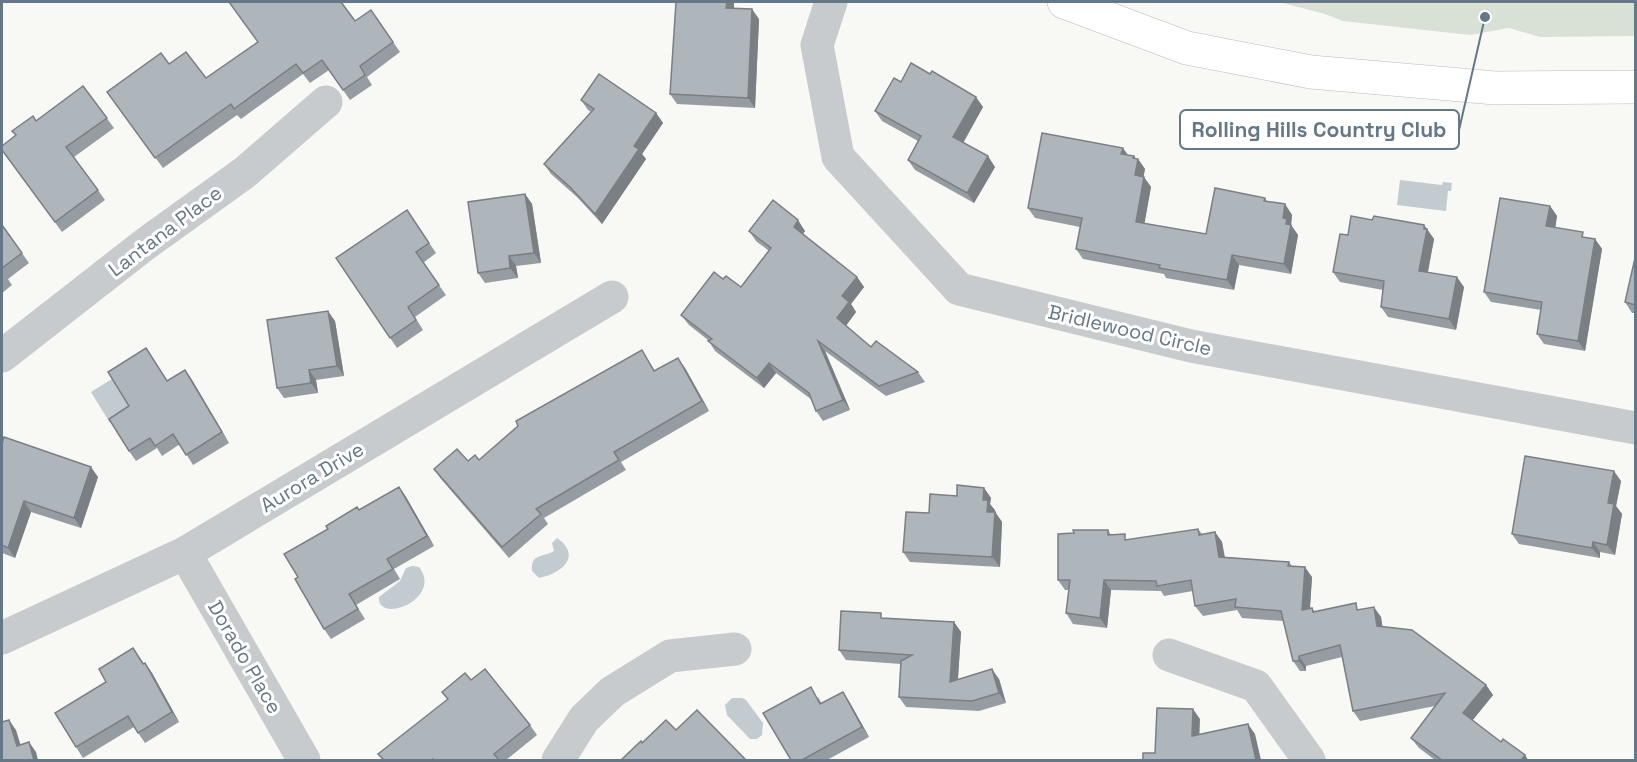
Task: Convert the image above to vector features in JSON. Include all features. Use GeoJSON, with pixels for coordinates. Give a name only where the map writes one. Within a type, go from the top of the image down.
{"type":"FeatureCollection","features":[{"type":"Feature","properties":{"kind":"main road"},"geometry":{"type":"LineString","coordinates":[[1064,2],[1187,48],[1311,72],[1495,88],[1635,87]]}},
{"type":"Feature","properties":{"kind":"street","name":"Bridlewood Circle"},"geometry":{"type":"LineString","coordinates":[[831,2],[817,45],[838,157],[958,289],[1191,346],[1635,428]]}},
{"type":"Feature","properties":{"kind":"street","name":"Lantana Place"},"geometry":{"type":"LineString","coordinates":[[2,356],[144,245],[244,173],[326,102]]}},
{"type":"Feature","properties":{"kind":"street","name":"Aurora Drive"},"geometry":{"type":"LineString","coordinates":[[2,638],[185,553],[612,297]]}},
{"type":"Feature","properties":{"kind":"street","name":"Dorado Place"},"geometry":{"type":"LineString","coordinates":[[185,553],[304,760]]}},
{"type":"Feature","properties":{"kind":"street"},"geometry":{"type":"LineString","coordinates":[[558,760],[584,719],[612,692],[670,656],[735,649]]}},
{"type":"Feature","properties":{"kind":"street"},"geometry":{"type":"LineString","coordinates":[[1169,655],[1256,686],[1309,760]]}},
{"type":"Feature","properties":{"kind":"shaded area"},"geometry":{"type":"Polygon","coordinates":[[[1279,2],[1635,2],[1635,36],[1540,37],[1509,28],[1470,35],[1343,21],[1279,2]]]}},
{"type":"Feature","properties":{"kind":"shaded area"},"geometry":{"type":"Polygon","coordinates":[[[1400,180],[1442,185],[1443,182],[1452,183],[1451,191],[1448,191],[1446,211],[1397,205],[1400,180]]]}},
{"type":"Feature","properties":{"kind":"shaded area"},"geometry":{"type":"Polygon","coordinates":[[[112,379],[131,410],[110,423],[91,392],[112,379]]]}},
{"type":"Feature","properties":{"kind":"shaded area"},"geometry":{"type":"Polygon","coordinates":[[[557,538],[565,545],[569,558],[555,573],[539,578],[532,571],[533,561],[554,551],[552,543],[557,538]]]}},
{"type":"Feature","properties":{"kind":"shaded area"},"geometry":{"type":"Polygon","coordinates":[[[419,567],[424,579],[423,589],[417,598],[397,608],[388,609],[381,605],[379,597],[400,581],[406,568],[419,567]]]}},
{"type":"Feature","properties":{"kind":"shaded area"},"geometry":{"type":"Polygon","coordinates":[[[732,698],[746,700],[763,723],[762,735],[757,739],[750,739],[727,715],[725,705],[732,698]]]}},
{"type":"Feature","properties":{"kind":"building"},"geometry":{"type":"Polygon","coordinates":[[[229,2],[341,2],[355,21],[371,10],[393,42],[360,66],[365,75],[343,90],[322,60],[303,73],[296,64],[234,109],[231,104],[155,158],[107,92],[161,53],[169,64],[186,52],[206,78],[258,42],[229,2]]]}},
{"type":"Feature","properties":{"kind":"building"},"geometry":{"type":"Polygon","coordinates":[[[676,2],[727,2],[726,8],[752,9],[748,98],[670,94],[676,2]]]}},
{"type":"Feature","properties":{"kind":"building"},"geometry":{"type":"Polygon","coordinates":[[[911,63],[930,74],[932,71],[976,97],[953,137],[988,156],[967,193],[908,160],[921,136],[875,111],[894,78],[901,82],[911,63]]]}},
{"type":"Feature","properties":{"kind":"building"},"geometry":{"type":"Polygon","coordinates":[[[599,74],[656,113],[634,146],[639,149],[595,214],[544,164],[594,109],[581,100],[599,74]]]}},
{"type":"Feature","properties":{"kind":"building"},"geometry":{"type":"Polygon","coordinates":[[[83,86],[107,118],[66,147],[98,190],[55,222],[2,150],[2,146],[16,135],[12,131],[33,116],[36,121],[83,86]]]}},
{"type":"Feature","properties":{"kind":"building"},"geometry":{"type":"Polygon","coordinates":[[[1042,133],[1123,148],[1121,154],[1138,159],[1135,175],[1144,177],[1136,222],[1206,234],[1215,188],[1285,204],[1283,218],[1287,219],[1286,224],[1291,225],[1284,264],[1232,255],[1227,280],[1159,268],[1160,265],[1076,249],[1082,218],[1028,208],[1042,133]]]}},
{"type":"Feature","properties":{"kind":"building"},"geometry":{"type":"Polygon","coordinates":[[[525,194],[534,253],[509,256],[510,268],[478,273],[468,202],[525,194]]]}},
{"type":"Feature","properties":{"kind":"building"},"geometry":{"type":"Polygon","coordinates":[[[1500,198],[1550,206],[1546,226],[1583,232],[1582,237],[1595,239],[1578,341],[1537,334],[1542,302],[1484,292],[1500,198]]]}},
{"type":"Feature","properties":{"kind":"building"},"geometry":{"type":"Polygon","coordinates":[[[773,200],[798,220],[794,227],[857,277],[842,296],[849,302],[837,318],[871,347],[876,341],[918,372],[879,386],[818,341],[843,400],[816,411],[809,393],[769,363],[757,378],[708,341],[712,339],[681,315],[714,272],[723,279],[726,276],[741,287],[771,248],[749,231],[773,200]]]}},
{"type":"Feature","properties":{"kind":"building"},"geometry":{"type":"Polygon","coordinates":[[[407,210],[429,243],[416,252],[439,285],[408,307],[416,320],[390,338],[336,258],[407,210]]]}},
{"type":"Feature","properties":{"kind":"building"},"geometry":{"type":"Polygon","coordinates":[[[1351,216],[1372,220],[1374,216],[1424,225],[1424,229],[1427,229],[1419,271],[1457,277],[1449,319],[1381,307],[1384,281],[1333,272],[1340,234],[1348,235],[1351,216]]]}},
{"type":"Feature","properties":{"kind":"building"},"geometry":{"type":"Polygon","coordinates":[[[2,225],[22,253],[2,268],[2,225]]]}},
{"type":"Feature","properties":{"kind":"building"},"geometry":{"type":"Polygon","coordinates":[[[1635,258],[1635,305],[1625,302],[1635,258]]]}},
{"type":"Feature","properties":{"kind":"building"},"geometry":{"type":"Polygon","coordinates":[[[328,311],[337,366],[309,370],[311,383],[277,388],[267,320],[328,311]]]}},
{"type":"Feature","properties":{"kind":"building"},"geometry":{"type":"Polygon","coordinates":[[[146,348],[167,381],[185,370],[222,432],[186,455],[173,434],[155,446],[150,438],[129,451],[109,419],[129,406],[108,372],[146,348]]]}},
{"type":"Feature","properties":{"kind":"building"},"geometry":{"type":"Polygon","coordinates":[[[642,350],[654,371],[678,358],[702,401],[614,452],[619,460],[536,509],[541,514],[502,547],[434,469],[457,449],[468,461],[475,455],[479,460],[518,426],[516,421],[642,350]]]}},
{"type":"Feature","properties":{"kind":"building"},"geometry":{"type":"Polygon","coordinates":[[[4,437],[91,467],[74,518],[24,501],[8,548],[2,545],[2,444],[4,437]]]}},
{"type":"Feature","properties":{"kind":"building"},"geometry":{"type":"Polygon","coordinates":[[[1525,456],[1614,471],[1608,503],[1614,504],[1607,545],[1593,542],[1592,548],[1512,534],[1525,456]]]}},
{"type":"Feature","properties":{"kind":"building"},"geometry":{"type":"Polygon","coordinates":[[[957,485],[984,488],[983,500],[988,500],[987,512],[995,512],[992,557],[903,552],[906,512],[929,513],[930,494],[957,496],[957,485]]]}},
{"type":"Feature","properties":{"kind":"building"},"geometry":{"type":"Polygon","coordinates":[[[399,487],[427,536],[387,559],[393,569],[349,594],[358,609],[324,629],[295,579],[298,577],[284,554],[328,529],[326,526],[357,507],[359,510],[399,487]]]}},
{"type":"Feature","properties":{"kind":"building"},"geometry":{"type":"Polygon","coordinates":[[[1198,529],[1199,535],[1215,532],[1219,557],[1289,562],[1288,566],[1305,567],[1302,610],[1312,608],[1313,612],[1356,603],[1357,610],[1374,607],[1377,626],[1412,630],[1486,685],[1463,713],[1501,742],[1503,739],[1525,755],[1523,760],[1442,760],[1411,738],[1445,693],[1353,711],[1340,645],[1299,656],[1299,661],[1293,661],[1281,611],[1235,607],[1236,599],[1195,606],[1191,580],[1157,586],[1156,581],[1104,580],[1100,618],[1066,613],[1070,580],[1058,580],[1058,534],[1074,533],[1073,530],[1108,530],[1108,535],[1125,534],[1125,540],[1198,529]]]}},
{"type":"Feature","properties":{"kind":"building"},"geometry":{"type":"Polygon","coordinates":[[[841,611],[881,613],[881,618],[954,622],[950,682],[992,669],[999,693],[972,701],[899,697],[901,661],[912,655],[839,650],[841,611]]]}},
{"type":"Feature","properties":{"kind":"building"},"geometry":{"type":"Polygon","coordinates":[[[133,648],[143,664],[145,663],[172,712],[138,733],[128,716],[76,747],[55,713],[106,682],[99,669],[133,648]]]}},
{"type":"Feature","properties":{"kind":"building"},"geometry":{"type":"Polygon","coordinates":[[[485,669],[530,725],[494,754],[499,760],[384,760],[378,754],[448,699],[442,692],[465,673],[471,680],[485,669]]]}},
{"type":"Feature","properties":{"kind":"building"},"geometry":{"type":"Polygon","coordinates":[[[811,687],[820,704],[843,692],[862,727],[802,760],[791,760],[763,713],[811,687]]]}},
{"type":"Feature","properties":{"kind":"building"},"geometry":{"type":"Polygon","coordinates":[[[1157,708],[1193,709],[1192,736],[1248,724],[1256,760],[1143,760],[1143,753],[1155,753],[1157,708]]]}},
{"type":"Feature","properties":{"kind":"building"},"geometry":{"type":"Polygon","coordinates":[[[697,710],[745,759],[621,760],[666,720],[676,730],[697,710]]]}},
{"type":"Feature","properties":{"kind":"building"},"geometry":{"type":"Polygon","coordinates":[[[9,720],[17,746],[29,742],[34,760],[2,760],[2,722],[9,720]]]}},
{"type":"Feature","properties":{"kind":"place","name":"Rolling Hills Country Club"},"geometry":{"type":"Point","coordinates":[1485,17]}}]}
